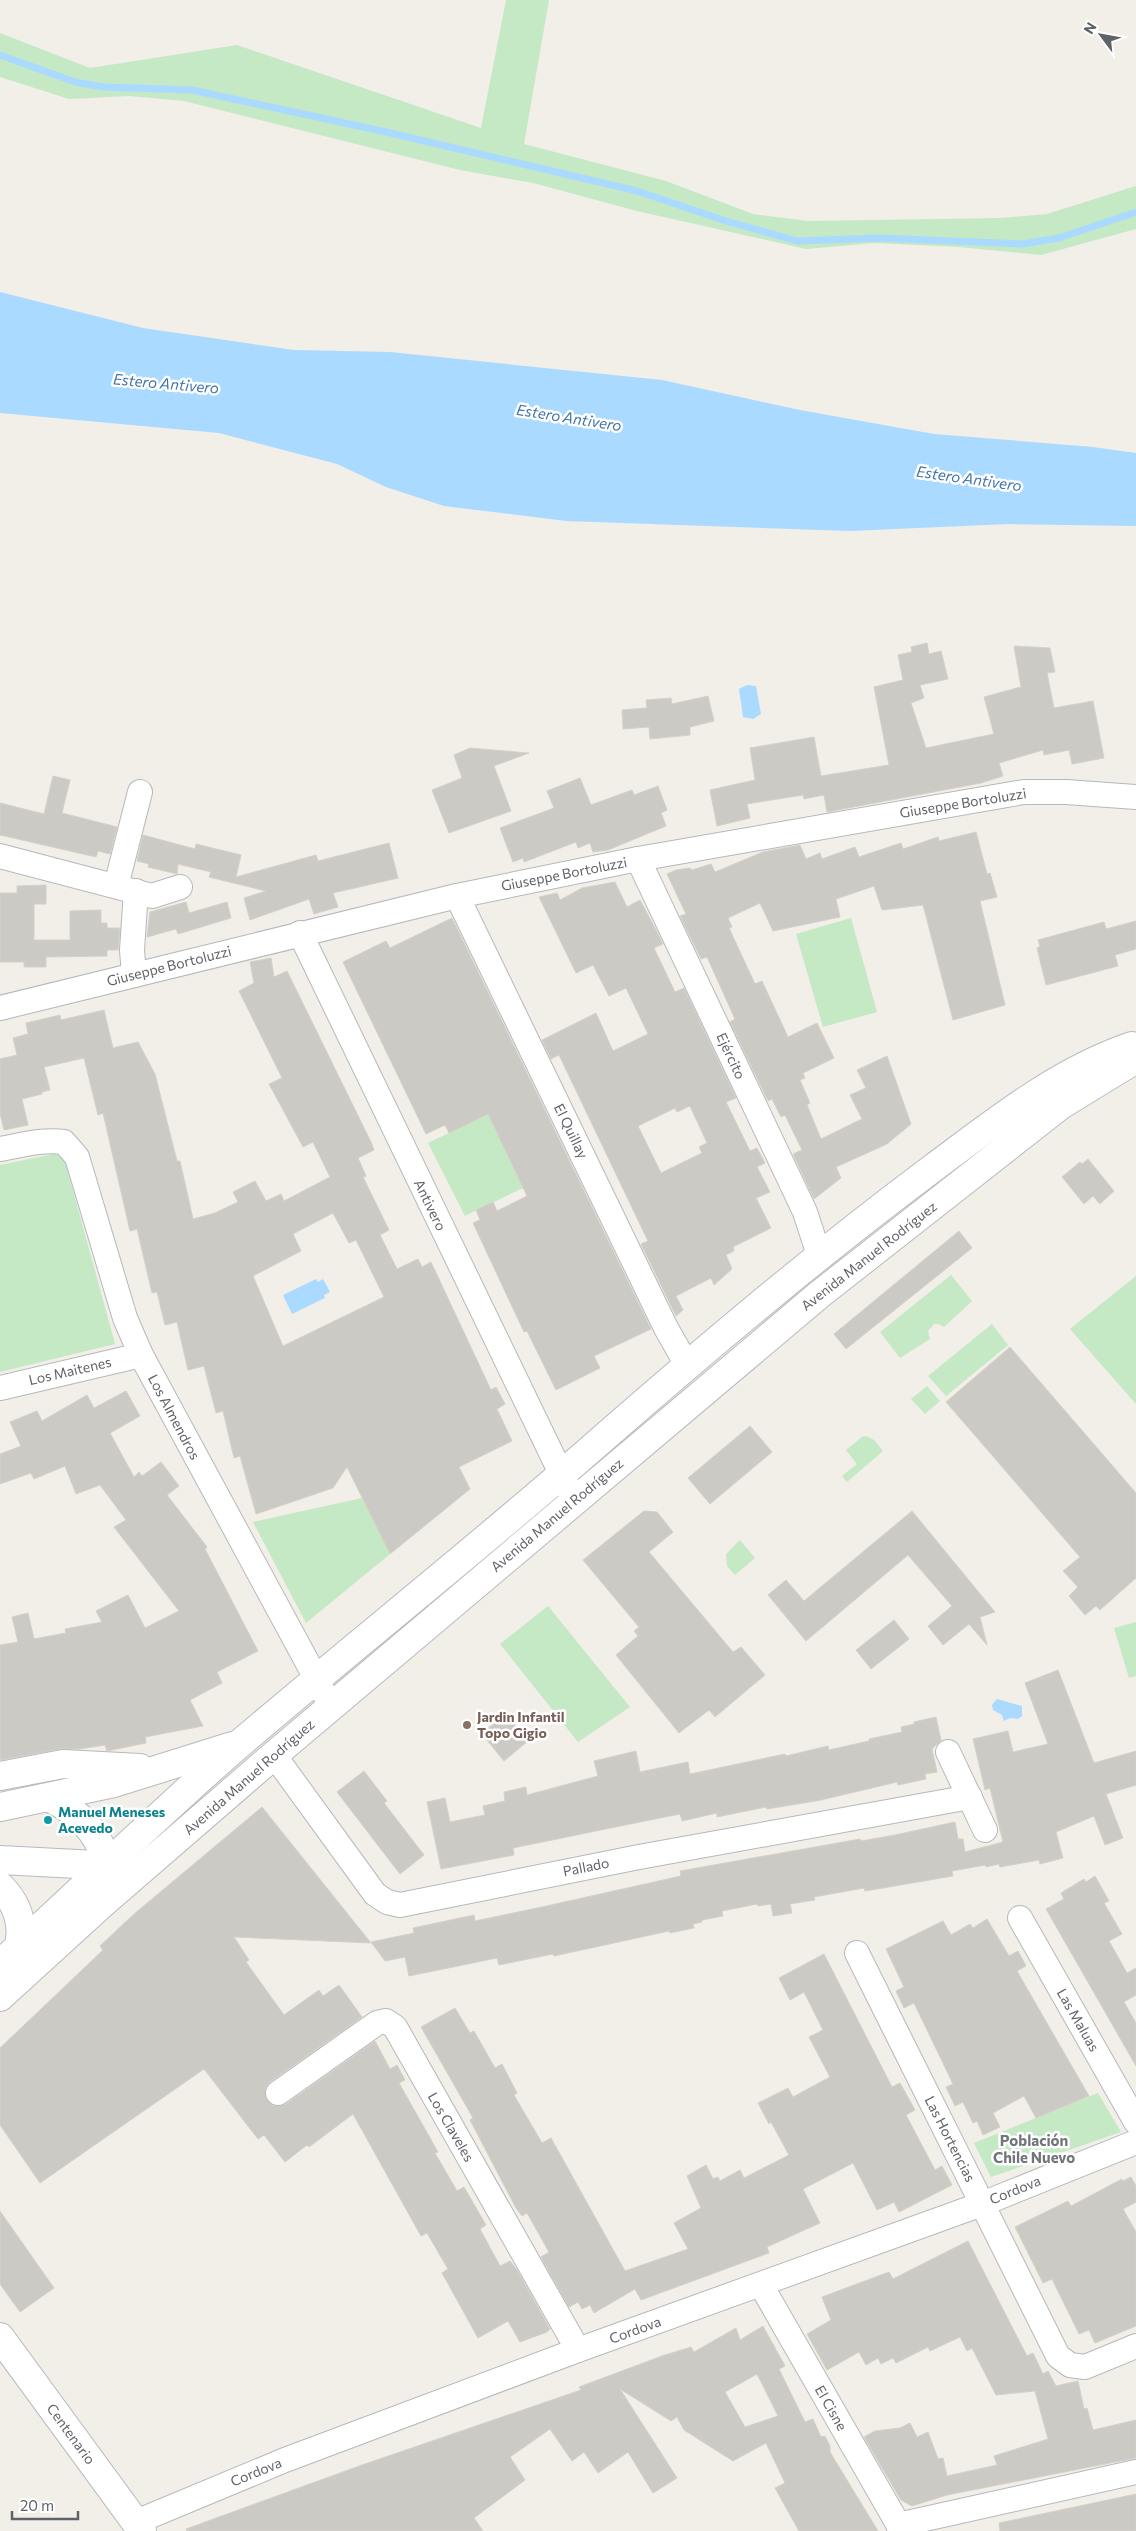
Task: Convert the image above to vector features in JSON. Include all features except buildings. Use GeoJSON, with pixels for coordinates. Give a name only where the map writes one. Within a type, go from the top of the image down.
{"type":"FeatureCollection","features":[{"type":"Feature","properties":{"kind":"main road","name":"Avenida Manuel Rodríguez"},"geometry":{"type":"LineString","coordinates":[[10,1955],[240,1743],[561,1475],[697,1357],[819,1255],[949,1156],[1028,1100],[1088,1064],[1136,1045]]}},
{"type":"Feature","properties":{"kind":"main road","name":"Avenida Manuel Rodríguez"},"geometry":{"type":"LineString","coordinates":[[0,1997],[102,1904],[330,1706],[820,1294],[1031,1128],[1091,1086],[1136,1059]]}},
{"type":"Feature","properties":{"kind":"main road"},"geometry":{"type":"LineString","coordinates":[[697,1357],[727,1372]]}},
{"type":"Feature","properties":{"kind":"main road"},"geometry":{"type":"LineString","coordinates":[[473,1548],[492,1571]]}},
{"type":"Feature","properties":{"kind":"main road"},"geometry":{"type":"LineString","coordinates":[[0,1807],[50,1798],[161,1769],[240,1743]]}},
{"type":"Feature","properties":{"kind":"main road"},"geometry":{"type":"LineString","coordinates":[[0,1776],[64,1764],[161,1769]]}},
{"type":"Feature","properties":{"kind":"main road"},"geometry":{"type":"LineString","coordinates":[[50,1798],[75,1812],[93,1831],[107,1866],[102,1904]]}},
{"type":"Feature","properties":{"kind":"main road"},"geometry":{"type":"LineString","coordinates":[[0,1860],[107,1866],[148,1865]]}},
{"type":"Feature","properties":{"kind":"main road"},"geometry":{"type":"LineString","coordinates":[[0,1886],[10,1898],[19,1917],[21,1936],[10,1955]]}},
{"type":"Feature","properties":{"kind":"main road","name":"Centenario"},"geometry":{"type":"LineString","coordinates":[[0,2337],[139,2527]]}},
{"type":"Feature","properties":{"kind":"street"},"geometry":{"type":"LineString","coordinates":[[134,975],[126,889],[140,792]]}},
{"type":"Feature","properties":{"kind":"street","name":"Giuseppe Bortoluzzi"},"geometry":{"type":"LineString","coordinates":[[0,1008],[457,896],[638,859],[1024,792],[1066,792],[1136,797]]}},
{"type":"Feature","properties":{"kind":"street"},"geometry":{"type":"LineString","coordinates":[[0,856],[152,896],[180,887]]}},
{"type":"Feature","properties":{"kind":"street","name":"Ejército"},"geometry":{"type":"LineString","coordinates":[[638,859],[804,1212],[819,1255]]}},
{"type":"Feature","properties":{"kind":"street","name":"El Quillay"},"geometry":{"type":"LineString","coordinates":[[457,896],[666,1328],[697,1357]]}},
{"type":"Feature","properties":{"kind":"street","name":"Antivero"},"geometry":{"type":"LineString","coordinates":[[300,933],[574,1501]]}},
{"type":"Feature","properties":{"kind":"street","name":"Los Almendros"},"geometry":{"type":"LineString","coordinates":[[0,1149],[42,1140],[64,1142],[78,1156],[125,1318],[141,1355],[330,1706]]}},
{"type":"Feature","properties":{"kind":"street","name":"Los Maitenes"},"geometry":{"type":"LineString","coordinates":[[0,1388],[141,1355]]}},
{"type":"Feature","properties":{"kind":"street"},"geometry":{"type":"LineString","coordinates":[[948,1752],[985,1830]]}},
{"type":"Feature","properties":{"kind":"street","name":"Pallado"},"geometry":{"type":"LineString","coordinates":[[274,1755],[375,1894],[387,1902],[400,1905],[639,1857],[970,1796]]}},
{"type":"Feature","properties":{"kind":"street","name":"Las Maluas"},"geometry":{"type":"LineString","coordinates":[[1020,1918],[1136,2122]]}},
{"type":"Feature","properties":{"kind":"street","name":"Las Hortencias"},"geometry":{"type":"LineString","coordinates":[[856,1953],[1058,2356],[1070,2365],[1085,2367],[1136,2346]]}},
{"type":"Feature","properties":{"kind":"street","name":"Los Claveles"},"geometry":{"type":"LineString","coordinates":[[278,2093],[377,2023],[386,2021],[394,2027],[578,2350]]}},
{"type":"Feature","properties":{"kind":"street","name":"Cordova"},"geometry":{"type":"LineString","coordinates":[[139,2527],[285,2460],[578,2350],[982,2204],[1136,2142]]}},
{"type":"Feature","properties":{"kind":"street","name":"El Cisne"},"geometry":{"type":"LineString","coordinates":[[761,2285],[900,2528]]}},
{"type":"Feature","properties":{"kind":"street"},"geometry":{"type":"LineString","coordinates":[[900,2528],[1136,2472]]}},
{"type":"Feature","properties":{"kind":"green space"},"geometry":{"type":"Polygon","coordinates":[[[506,0],[549,0],[524,144],[666,181],[753,214],[808,221],[1001,218],[1047,214],[1136,186],[1136,229],[1041,255],[959,247],[875,243],[806,249],[637,211],[533,183],[460,170],[184,101],[129,96],[69,99],[0,77],[0,33],[90,68],[237,45],[481,128],[506,0]]]}},
{"type":"Feature","properties":{"kind":"green space"},"geometry":{"type":"Polygon","coordinates":[[[851,918],[877,1012],[823,1027],[796,934],[851,918]]]}},
{"type":"Feature","properties":{"kind":"green space"},"geometry":{"type":"Polygon","coordinates":[[[488,1114],[523,1188],[465,1216],[428,1143],[488,1114]]]}},
{"type":"Feature","properties":{"kind":"green space"},"geometry":{"type":"Polygon","coordinates":[[[54,1154],[62,1156],[65,1161],[115,1344],[0,1372],[0,1165],[54,1154]]]}},
{"type":"Feature","properties":{"kind":"green space"},"geometry":{"type":"Polygon","coordinates":[[[951,1275],[972,1301],[944,1327],[934,1324],[928,1331],[930,1339],[900,1358],[880,1332],[951,1275]]]}},
{"type":"Feature","properties":{"kind":"green space"},"geometry":{"type":"Polygon","coordinates":[[[1136,1276],[1136,1404],[1070,1329],[1136,1276]]]}},
{"type":"Feature","properties":{"kind":"green space"},"geometry":{"type":"Polygon","coordinates":[[[992,1324],[1008,1345],[946,1396],[928,1376],[992,1324]]]}},
{"type":"Feature","properties":{"kind":"green space"},"geometry":{"type":"Polygon","coordinates":[[[927,1386],[940,1401],[925,1414],[911,1399],[927,1386]]]}},
{"type":"Feature","properties":{"kind":"green space"},"geometry":{"type":"Polygon","coordinates":[[[866,1436],[874,1440],[883,1451],[847,1482],[842,1476],[857,1464],[846,1450],[866,1436]]]}},
{"type":"Feature","properties":{"kind":"green space"},"geometry":{"type":"Polygon","coordinates":[[[362,1498],[390,1554],[306,1623],[253,1522],[362,1498]]]}},
{"type":"Feature","properties":{"kind":"green space"},"geometry":{"type":"Polygon","coordinates":[[[740,1540],[755,1558],[735,1575],[727,1566],[726,1554],[740,1540]]]}},
{"type":"Feature","properties":{"kind":"green space"},"geometry":{"type":"Polygon","coordinates":[[[548,1606],[630,1707],[578,1742],[500,1644],[548,1606]]]}},
{"type":"Feature","properties":{"kind":"green space"},"geometry":{"type":"Polygon","coordinates":[[[1136,1622],[1136,1676],[1129,1678],[1114,1628],[1136,1622]]]}},
{"type":"Feature","properties":{"kind":"green space"},"geometry":{"type":"Polygon","coordinates":[[[1098,2093],[1121,2132],[991,2177],[974,2143],[1098,2093]]]}},
{"type":"Feature","properties":{"kind":"water","name":"Estero Antivero"},"geometry":{"type":"Polygon","coordinates":[[[0,292],[143,328],[294,350],[390,352],[662,380],[800,410],[934,434],[1093,447],[1136,453],[1136,526],[1008,524],[850,531],[566,521],[444,506],[386,487],[337,464],[219,433],[0,413],[0,292]]]}},
{"type":"Feature","properties":{"kind":"water"},"geometry":{"type":"Polygon","coordinates":[[[747,685],[756,686],[761,714],[753,719],[743,717],[739,689],[747,685]]]}},
{"type":"Feature","properties":{"kind":"water"},"geometry":{"type":"Polygon","coordinates":[[[316,1279],[318,1282],[323,1279],[330,1292],[324,1295],[325,1298],[292,1314],[283,1295],[316,1279]]]}},
{"type":"Feature","properties":{"kind":"water"},"geometry":{"type":"Polygon","coordinates":[[[997,1699],[1022,1706],[1022,1716],[1018,1719],[1010,1718],[1004,1721],[1002,1715],[993,1710],[992,1705],[997,1699]]]}},
{"type":"Feature","properties":{"kind":"waterway"},"geometry":{"type":"LineString","coordinates":[[0,55],[75,82],[103,87],[192,90],[386,132],[637,191],[726,221],[797,241],[878,238],[1023,244],[1059,238],[1136,212]]}},
{"type":"Feature","properties":{"kind":"place","name":"Jardin Infantil Topo Gigio"},"geometry":{"type":"Point","coordinates":[467,1725]}},
{"type":"Feature","properties":{"kind":"place","name":"Manuel Meneses Acevedo"},"geometry":{"type":"Point","coordinates":[48,1820]}},
{"type":"Feature","properties":{"kind":"district","name":"Población Chile Nuevo"},"geometry":{"type":"Point","coordinates":[1034,2150]}}]}
